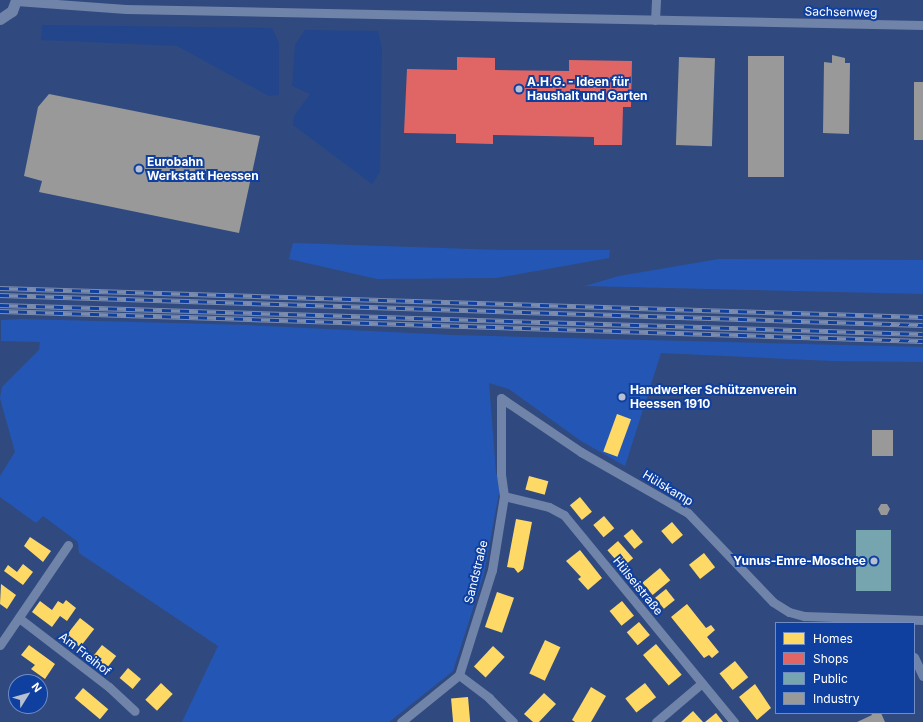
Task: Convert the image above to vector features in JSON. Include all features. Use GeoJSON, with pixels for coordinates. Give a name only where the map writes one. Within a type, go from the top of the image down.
{"type":"FeatureCollection","features":[{"type":"Feature","properties":{"kind":"street"},"geometry":{"type":"LineString","coordinates":[[0,19],[12,11],[16,0]]}},
{"type":"Feature","properties":{"kind":"street","name":"Sachsenweg"},"geometry":{"type":"LineString","coordinates":[[16,0],[126,9],[923,25]]}},
{"type":"Feature","properties":{"kind":"street"},"geometry":{"type":"LineString","coordinates":[[655,20],[656,0]]}},
{"type":"Feature","properties":{"kind":"street","name":"Sandstraße"},"geometry":{"type":"LineString","coordinates":[[459,675],[492,570],[504,496],[501,474],[501,398]]}},
{"type":"Feature","properties":{"kind":"street","name":"Hülskamp"},"geometry":{"type":"LineString","coordinates":[[501,398],[581,452],[660,495],[688,513],[773,602],[789,612],[804,616],[901,622],[923,620]]}},
{"type":"Feature","properties":{"kind":"street","name":"Hülseistraße"},"geometry":{"type":"LineString","coordinates":[[504,496],[549,507],[564,515],[734,722]]}},
{"type":"Feature","properties":{"kind":"street"},"geometry":{"type":"LineString","coordinates":[[0,645],[68,546]]}},
{"type":"Feature","properties":{"kind":"street","name":"Am Freihof"},"geometry":{"type":"LineString","coordinates":[[19,618],[109,687],[136,711]]}},
{"type":"Feature","properties":{"kind":"street"},"geometry":{"type":"LineString","coordinates":[[915,659],[923,676]]}},
{"type":"Feature","properties":{"kind":"street"},"geometry":{"type":"LineString","coordinates":[[401,722],[459,675],[490,698],[514,722]]}},
{"type":"Feature","properties":{"kind":"street"},"geometry":{"type":"LineString","coordinates":[[656,722],[702,683]]}},
{"type":"Feature","properties":{"kind":"shaded area"},"geometry":{"type":"Polygon","coordinates":[[[42,25],[272,28],[279,43],[279,95],[269,96],[177,46],[41,40],[42,25]]]}},
{"type":"Feature","properties":{"kind":"shaded area"},"geometry":{"type":"Polygon","coordinates":[[[305,30],[378,31],[382,48],[380,172],[372,184],[293,125],[294,116],[310,94],[292,86],[295,45],[305,30]]]}},
{"type":"Feature","properties":{"kind":"shaded area"},"geometry":{"type":"Polygon","coordinates":[[[293,243],[501,250],[610,250],[609,258],[496,278],[377,279],[289,259],[293,243]]]}},
{"type":"Feature","properties":{"kind":"shaded area"},"geometry":{"type":"Polygon","coordinates":[[[719,259],[923,260],[923,294],[585,286],[619,276],[719,259]]]}},
{"type":"Feature","properties":{"kind":"shaded area"},"geometry":{"type":"Polygon","coordinates":[[[22,319],[246,325],[452,335],[923,347],[923,362],[832,361],[661,353],[625,466],[581,441],[509,389],[489,383],[496,473],[500,487],[484,574],[453,671],[389,722],[182,722],[218,646],[79,553],[78,542],[43,516],[36,523],[0,497],[0,476],[15,452],[0,398],[2,387],[39,350],[40,342],[1,341],[1,320],[22,319]]]}},
{"type":"Feature","properties":{"kind":"building: Homes"},"geometry":{"type":"Polygon","coordinates":[[[617,414],[631,419],[617,457],[603,452],[617,414]]]}},
{"type":"Feature","properties":{"kind":"building: Homes"},"geometry":{"type":"Polygon","coordinates":[[[529,476],[548,481],[545,495],[525,490],[529,476]]]}},
{"type":"Feature","properties":{"kind":"building: Homes"},"geometry":{"type":"Polygon","coordinates":[[[580,497],[592,512],[582,520],[570,505],[580,497]]]}},
{"type":"Feature","properties":{"kind":"building: Homes"},"geometry":{"type":"Polygon","coordinates":[[[604,516],[614,528],[604,537],[593,525],[604,516]]]}},
{"type":"Feature","properties":{"kind":"building: Homes"},"geometry":{"type":"Polygon","coordinates":[[[516,519],[532,522],[523,569],[518,573],[514,568],[507,567],[516,519]]]}},
{"type":"Feature","properties":{"kind":"building: Homes"},"geometry":{"type":"Polygon","coordinates":[[[672,522],[683,535],[672,544],[661,531],[672,522]]]}},
{"type":"Feature","properties":{"kind":"building: Homes"},"geometry":{"type":"Polygon","coordinates":[[[632,529],[643,542],[635,549],[624,536],[632,529]]]}},
{"type":"Feature","properties":{"kind":"building: Homes"},"geometry":{"type":"Polygon","coordinates":[[[30,537],[51,551],[43,562],[24,546],[30,537]]]}},
{"type":"Feature","properties":{"kind":"building: Homes"},"geometry":{"type":"Polygon","coordinates":[[[618,541],[633,558],[623,568],[607,550],[618,541]]]}},
{"type":"Feature","properties":{"kind":"building: Homes"},"geometry":{"type":"Polygon","coordinates":[[[580,550],[602,578],[588,590],[578,579],[581,577],[566,561],[580,550]]]}},
{"type":"Feature","properties":{"kind":"building: Homes"},"geometry":{"type":"Polygon","coordinates":[[[704,553],[715,567],[700,579],[689,565],[704,553]]]}},
{"type":"Feature","properties":{"kind":"building: Homes"},"geometry":{"type":"Polygon","coordinates":[[[23,564],[33,572],[23,585],[4,571],[8,565],[17,572],[23,564]]]}},
{"type":"Feature","properties":{"kind":"building: Homes"},"geometry":{"type":"Polygon","coordinates":[[[660,568],[670,580],[653,595],[642,583],[660,568]]]}},
{"type":"Feature","properties":{"kind":"building: Homes"},"geometry":{"type":"Polygon","coordinates":[[[1,584],[16,595],[7,609],[0,604],[1,584]]]}},
{"type":"Feature","properties":{"kind":"building: Homes"},"geometry":{"type":"Polygon","coordinates":[[[666,589],[675,600],[664,609],[655,598],[666,589]]]}},
{"type":"Feature","properties":{"kind":"building: Homes"},"geometry":{"type":"Polygon","coordinates":[[[497,592],[514,598],[502,633],[485,627],[497,592]]]}},
{"type":"Feature","properties":{"kind":"building: Homes"},"geometry":{"type":"Polygon","coordinates":[[[66,600],[76,608],[67,621],[60,616],[52,627],[32,612],[40,601],[52,610],[58,601],[63,604],[66,600]]]}},
{"type":"Feature","properties":{"kind":"building: Homes"},"geometry":{"type":"Polygon","coordinates":[[[622,601],[634,616],[622,626],[610,611],[622,601]]]}},
{"type":"Feature","properties":{"kind":"building: Homes"},"geometry":{"type":"Polygon","coordinates":[[[687,604],[706,628],[711,625],[715,630],[707,637],[719,652],[712,658],[709,655],[704,658],[671,617],[687,604]]]}},
{"type":"Feature","properties":{"kind":"building: Homes"},"geometry":{"type":"Polygon","coordinates":[[[80,618],[94,629],[80,647],[66,636],[80,618]]]}},
{"type":"Feature","properties":{"kind":"building: Homes"},"geometry":{"type":"Polygon","coordinates":[[[639,622],[650,635],[638,645],[627,632],[639,622]]]}},
{"type":"Feature","properties":{"kind":"building: Homes"},"geometry":{"type":"Polygon","coordinates":[[[545,640],[560,647],[545,681],[529,674],[545,640]]]}},
{"type":"Feature","properties":{"kind":"building: Homes"},"geometry":{"type":"Polygon","coordinates":[[[656,644],[682,675],[669,686],[643,655],[656,644]]]}},
{"type":"Feature","properties":{"kind":"building: Homes"},"geometry":{"type":"Polygon","coordinates":[[[29,645],[55,664],[48,674],[38,674],[31,669],[35,665],[21,655],[29,645]]]}},
{"type":"Feature","properties":{"kind":"building: Homes"},"geometry":{"type":"Polygon","coordinates":[[[102,645],[116,656],[106,669],[92,658],[102,645]]]}},
{"type":"Feature","properties":{"kind":"building: Homes"},"geometry":{"type":"Polygon","coordinates":[[[493,646],[505,657],[486,677],[474,666],[493,646]]]}},
{"type":"Feature","properties":{"kind":"building: Homes"},"geometry":{"type":"Polygon","coordinates":[[[735,661],[748,677],[733,690],[719,674],[735,661]]]}},
{"type":"Feature","properties":{"kind":"building: Homes"},"geometry":{"type":"Polygon","coordinates":[[[128,668],[141,679],[133,689],[120,678],[128,668]]]}},
{"type":"Feature","properties":{"kind":"building: Homes"},"geometry":{"type":"Polygon","coordinates":[[[161,683],[173,694],[157,711],[145,700],[161,683]]]}},
{"type":"Feature","properties":{"kind":"building: Homes"},"geometry":{"type":"Polygon","coordinates":[[[645,683],[656,697],[636,713],[625,698],[645,683]]]}},
{"type":"Feature","properties":{"kind":"building: Homes"},"geometry":{"type":"Polygon","coordinates":[[[755,684],[771,708],[757,720],[739,697],[755,684]]]}},
{"type":"Feature","properties":{"kind":"building: Homes"},"geometry":{"type":"Polygon","coordinates":[[[591,687],[606,696],[591,722],[575,722],[572,720],[591,687]]]}},
{"type":"Feature","properties":{"kind":"building: Homes"},"geometry":{"type":"Polygon","coordinates":[[[83,688],[108,709],[100,719],[75,698],[83,688]]]}},
{"type":"Feature","properties":{"kind":"building: Homes"},"geometry":{"type":"Polygon","coordinates":[[[544,693],[556,704],[539,722],[533,722],[524,714],[544,693]]]}},
{"type":"Feature","properties":{"kind":"building: Homes"},"geometry":{"type":"Polygon","coordinates":[[[468,697],[470,722],[453,722],[451,698],[468,697]]]}},
{"type":"Feature","properties":{"kind":"building: Homes"},"geometry":{"type":"Polygon","coordinates":[[[693,711],[703,722],[681,722],[693,711]]]}},
{"type":"Feature","properties":{"kind":"building: Homes"},"geometry":{"type":"Polygon","coordinates":[[[716,713],[723,722],[705,722],[716,713]]]}},
{"type":"Feature","properties":{"kind":"building: Shops","name":"A.H.G. - Ideen für Haushalt und Garten"},"geometry":{"type":"Polygon","coordinates":[[[457,57],[495,58],[495,70],[569,71],[569,60],[632,61],[631,107],[623,107],[622,145],[594,145],[594,137],[493,135],[493,144],[456,143],[456,134],[404,133],[407,69],[457,70],[457,57]]]}},
{"type":"Feature","properties":{"kind":"building: Public","name":"Yunus-Emre-Moschee"},"geometry":{"type":"Polygon","coordinates":[[[856,530],[891,530],[891,591],[856,591],[856,530]]]}},
{"type":"Feature","properties":{"kind":"building: Industry"},"geometry":{"type":"Polygon","coordinates":[[[832,55],[845,58],[845,63],[850,63],[849,134],[823,133],[824,62],[832,63],[832,55]]]}},
{"type":"Feature","properties":{"kind":"building: Industry"},"geometry":{"type":"Polygon","coordinates":[[[748,56],[784,56],[784,177],[748,177],[748,56]]]}},
{"type":"Feature","properties":{"kind":"building: Industry"},"geometry":{"type":"Polygon","coordinates":[[[679,57],[715,58],[712,146],[676,145],[679,57]]]}},
{"type":"Feature","properties":{"kind":"building: Industry"},"geometry":{"type":"Polygon","coordinates":[[[914,82],[923,82],[923,140],[914,140],[914,82]]]}},
{"type":"Feature","properties":{"kind":"building: Industry","name":"Eurobahn Werkstatt Heessen"},"geometry":{"type":"Polygon","coordinates":[[[49,94],[260,136],[239,233],[39,192],[42,181],[24,176],[38,107],[49,94]]]}},
{"type":"Feature","properties":{"kind":"building: Industry"},"geometry":{"type":"Polygon","coordinates":[[[872,430],[893,430],[893,456],[872,456],[872,430]]]}},
{"type":"Feature","properties":{"kind":"building: Industry"},"geometry":{"type":"Polygon","coordinates":[[[881,504],[887,504],[890,509],[887,515],[881,515],[878,509],[881,504]]]}},
{"type":"Feature","properties":{"kind":"building: Industry"},"geometry":{"type":"Polygon","coordinates":[[[881,714],[885,722],[857,722],[872,715],[881,714]]]}},
{"type":"Feature","properties":{"kind":"railway"},"geometry":{"type":"LineString","coordinates":[[0,288],[923,317]]}},
{"type":"Feature","properties":{"kind":"railway"},"geometry":{"type":"LineString","coordinates":[[0,295],[923,325]]}},
{"type":"Feature","properties":{"kind":"railway"},"geometry":{"type":"LineString","coordinates":[[0,305],[923,334]]}},
{"type":"Feature","properties":{"kind":"railway"},"geometry":{"type":"LineString","coordinates":[[0,311],[923,341]]}},
{"type":"Feature","properties":{"kind":"place","name":"A.H.G. - Ideen für Haushalt und Garten"},"geometry":{"type":"Point","coordinates":[519,89]}},
{"type":"Feature","properties":{"kind":"place","name":"Eurobahn Werkstatt Heessen"},"geometry":{"type":"Point","coordinates":[139,169]}},
{"type":"Feature","properties":{"kind":"place","name":"Handwerker Schützenverein Heessen 1910"},"geometry":{"type":"Point","coordinates":[622,397]}},
{"type":"Feature","properties":{"kind":"place","name":"Yunus-Emre-Moschee"},"geometry":{"type":"Point","coordinates":[874,561]}}]}
